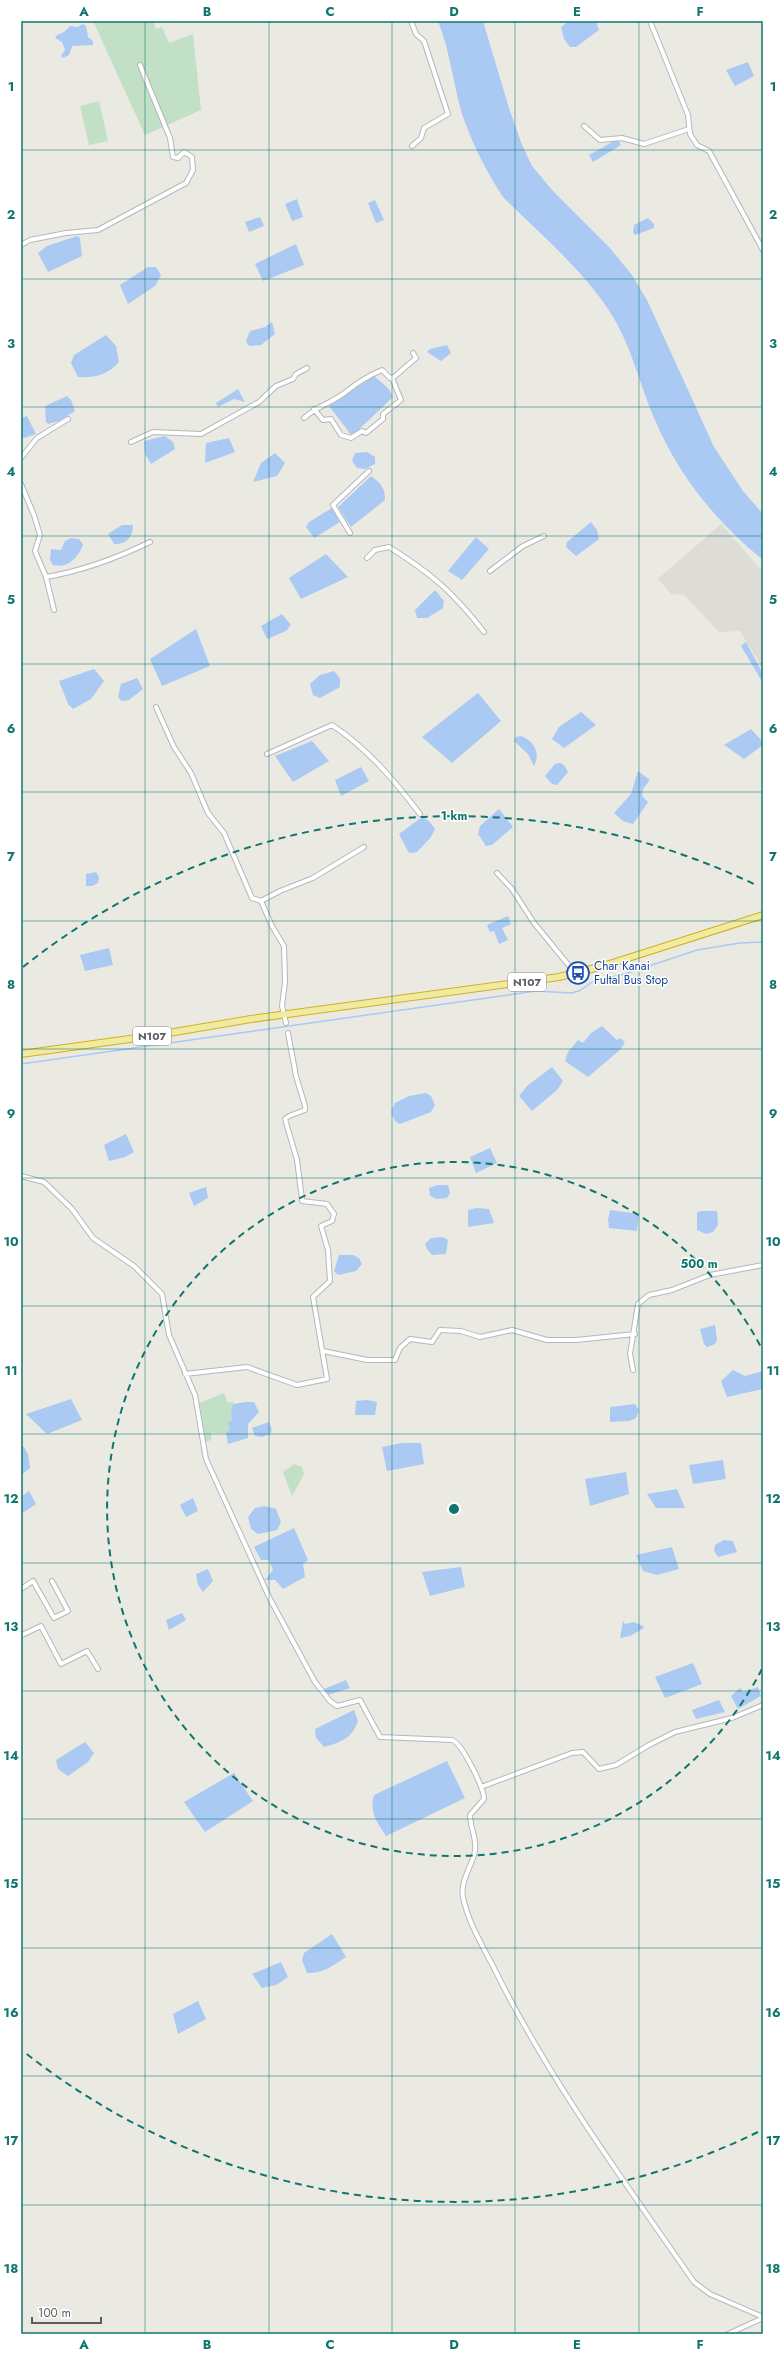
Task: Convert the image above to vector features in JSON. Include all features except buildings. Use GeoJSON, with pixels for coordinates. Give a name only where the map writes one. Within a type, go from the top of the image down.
{"type":"FeatureCollection","features":[{"type":"Feature","properties":{"kind":"highway","name":"N107"},"geometry":{"type":"LineString","coordinates":[[21,1054],[576,974],[763,915]]}},
{"type":"Feature","properties":{"kind":"street"},"geometry":{"type":"LineString","coordinates":[[411,21],[416,34],[424,41],[448,114],[424,128],[421,138],[412,146]]}},
{"type":"Feature","properties":{"kind":"street"},"geometry":{"type":"LineString","coordinates":[[650,21],[688,116],[689,129],[695,144],[709,151],[763,250]]}},
{"type":"Feature","properties":{"kind":"street"},"geometry":{"type":"LineString","coordinates":[[21,245],[30,240],[66,233],[98,230],[186,182],[193,170],[192,157],[184,152],[178,158],[173,157],[170,138],[140,64]]}},
{"type":"Feature","properties":{"kind":"street"},"geometry":{"type":"LineString","coordinates":[[584,126],[600,140],[622,138],[644,144],[689,129]]}},
{"type":"Feature","properties":{"kind":"street"},"geometry":{"type":"LineString","coordinates":[[392,378],[416,358],[412,352]]}},
{"type":"Feature","properties":{"kind":"street"},"geometry":{"type":"LineString","coordinates":[[131,442],[153,432],[201,434],[259,402],[276,386],[293,379],[296,374],[307,368]]}},
{"type":"Feature","properties":{"kind":"street"},"geometry":{"type":"LineString","coordinates":[[304,418],[314,409],[347,391],[355,383],[382,370],[392,378],[401,400],[383,414],[383,419],[366,433],[362,432],[351,438],[341,435],[331,419],[323,420],[314,409]]}},
{"type":"Feature","properties":{"kind":"street"},"geometry":{"type":"LineString","coordinates":[[21,458],[36,438],[68,419]]}},
{"type":"Feature","properties":{"kind":"street"},"geometry":{"type":"LineString","coordinates":[[350,533],[333,505],[369,471]]}},
{"type":"Feature","properties":{"kind":"street"},"geometry":{"type":"LineString","coordinates":[[21,484],[34,515],[40,535],[35,551],[46,577],[54,610]]}},
{"type":"Feature","properties":{"kind":"street"},"geometry":{"type":"LineString","coordinates":[[490,571],[513,553],[544,536]]}},
{"type":"Feature","properties":{"kind":"street"},"geometry":{"type":"LineString","coordinates":[[46,577],[71,573],[117,558],[150,542]]}},
{"type":"Feature","properties":{"kind":"street"},"geometry":{"type":"LineString","coordinates":[[367,558],[375,550],[389,547],[418,565],[441,582],[484,632]]}},
{"type":"Feature","properties":{"kind":"street"},"geometry":{"type":"LineString","coordinates":[[156,707],[170,740],[191,773],[208,812],[224,833],[252,898],[262,901],[280,891],[313,878],[364,847]]}},
{"type":"Feature","properties":{"kind":"street"},"geometry":{"type":"LineString","coordinates":[[267,754],[332,725],[353,739],[390,774],[420,814]]}},
{"type":"Feature","properties":{"kind":"street"},"geometry":{"type":"LineString","coordinates":[[497,873],[512,889],[534,923],[576,974]]}},
{"type":"Feature","properties":{"kind":"street"},"geometry":{"type":"LineString","coordinates":[[262,901],[272,926],[284,946],[283,1016],[286,1023]]}},
{"type":"Feature","properties":{"kind":"street"},"geometry":{"type":"LineString","coordinates":[[185,1374],[247,1367],[297,1385],[327,1379],[313,1297],[330,1281],[328,1250],[321,1226],[332,1222],[334,1214],[327,1204],[302,1201],[297,1160],[285,1119],[305,1110],[305,1106],[296,1076],[288,1033]]}},
{"type":"Feature","properties":{"kind":"street"},"geometry":{"type":"LineString","coordinates":[[21,1176],[44,1182],[72,1209],[93,1238],[134,1266],[158,1288],[164,1301],[169,1335],[197,1402],[206,1459],[270,1599],[322,1693],[337,1706],[360,1700],[380,1737],[456,1741],[481,1787],[484,1799],[470,1815],[475,1851],[464,1881],[462,1895],[474,1928],[533,2043],[589,2129],[694,2282],[710,2294],[763,2317]]}},
{"type":"Feature","properties":{"kind":"street"},"geometry":{"type":"LineString","coordinates":[[633,1370],[630,1354],[635,1334],[635,1319],[638,1304],[649,1295],[672,1290],[716,1273],[763,1265]]}},
{"type":"Feature","properties":{"kind":"street"},"geometry":{"type":"LineString","coordinates":[[323,1351],[367,1360],[395,1360],[400,1348],[410,1339],[432,1342],[440,1330],[460,1330],[480,1337],[512,1330],[547,1340],[576,1340],[635,1334]]}},
{"type":"Feature","properties":{"kind":"street"},"geometry":{"type":"LineString","coordinates":[[21,1589],[33,1581],[54,1618],[68,1611],[52,1581]]}},
{"type":"Feature","properties":{"kind":"street"},"geometry":{"type":"LineString","coordinates":[[21,1634],[22,1636],[42,1626],[61,1664],[87,1651],[98,1669]]}},
{"type":"Feature","properties":{"kind":"street"},"geometry":{"type":"LineString","coordinates":[[481,1787],[572,1753],[582,1752],[599,1769],[616,1765],[649,1745],[675,1732],[732,1718],[763,1705]]}},
{"type":"Feature","properties":{"kind":"street"},"geometry":{"type":"LineString","coordinates":[[728,2334],[763,2317]]}},
{"type":"Feature","properties":{"kind":"shaded area"},"geometry":{"type":"Polygon","coordinates":[[[721,524],[763,572],[763,669],[740,631],[719,632],[684,595],[671,594],[658,579],[721,524]]]}},
{"type":"Feature","properties":{"kind":"green space"},"geometry":{"type":"Polygon","coordinates":[[[93,21],[153,21],[156,29],[162,27],[169,43],[193,34],[201,110],[145,135],[93,21]]]}},
{"type":"Feature","properties":{"kind":"green space"},"geometry":{"type":"Polygon","coordinates":[[[99,101],[108,141],[89,145],[80,106],[99,101]]]}},
{"type":"Feature","properties":{"kind":"green space"},"geometry":{"type":"Polygon","coordinates":[[[224,1393],[228,1403],[233,1401],[231,1430],[226,1433],[211,1433],[211,1440],[203,1443],[199,1403],[224,1393]]]}},
{"type":"Feature","properties":{"kind":"green space"},"geometry":{"type":"Polygon","coordinates":[[[294,1464],[302,1467],[304,1474],[292,1496],[283,1472],[294,1464]]]}},
{"type":"Feature","properties":{"kind":"water"},"geometry":{"type":"Polygon","coordinates":[[[438,21],[483,21],[509,108],[522,145],[532,166],[553,191],[609,247],[632,275],[647,300],[714,447],[743,491],[763,514],[763,560],[730,530],[700,497],[675,460],[664,440],[649,406],[623,335],[597,293],[572,264],[503,197],[485,167],[466,125],[459,102],[446,44],[438,21]]]}},
{"type":"Feature","properties":{"kind":"water"},"geometry":{"type":"Polygon","coordinates":[[[569,21],[596,21],[599,30],[576,47],[570,47],[564,39],[561,27],[569,21]]]}},
{"type":"Feature","properties":{"kind":"water"},"geometry":{"type":"Polygon","coordinates":[[[83,24],[86,26],[88,37],[93,41],[93,45],[72,46],[69,55],[63,58],[61,56],[65,50],[62,42],[55,38],[70,26],[77,27],[83,24]]]}},
{"type":"Feature","properties":{"kind":"water"},"geometry":{"type":"Polygon","coordinates":[[[748,62],[754,76],[735,86],[726,70],[748,62]]]}},
{"type":"Feature","properties":{"kind":"water"},"geometry":{"type":"Polygon","coordinates":[[[614,141],[619,141],[621,145],[593,162],[589,155],[614,141]]]}},
{"type":"Feature","properties":{"kind":"water"},"geometry":{"type":"Polygon","coordinates":[[[297,199],[303,217],[292,221],[285,204],[297,199]]]}},
{"type":"Feature","properties":{"kind":"water"},"geometry":{"type":"Polygon","coordinates":[[[375,200],[384,220],[376,223],[368,203],[375,200]]]}},
{"type":"Feature","properties":{"kind":"water"},"geometry":{"type":"Polygon","coordinates":[[[260,217],[264,226],[249,232],[245,222],[260,217]]]}},
{"type":"Feature","properties":{"kind":"water"},"geometry":{"type":"Polygon","coordinates":[[[648,218],[654,224],[654,228],[635,235],[633,233],[634,225],[648,218]]]}},
{"type":"Feature","properties":{"kind":"water"},"geometry":{"type":"Polygon","coordinates":[[[77,236],[80,238],[82,256],[48,272],[38,253],[47,246],[77,236]]]}},
{"type":"Feature","properties":{"kind":"water"},"geometry":{"type":"Polygon","coordinates":[[[296,244],[304,265],[263,281],[255,264],[296,244]]]}},
{"type":"Feature","properties":{"kind":"water"},"geometry":{"type":"Polygon","coordinates":[[[148,267],[156,267],[161,275],[155,286],[128,304],[120,285],[148,267]]]}},
{"type":"Feature","properties":{"kind":"water"},"geometry":{"type":"Polygon","coordinates":[[[272,322],[275,334],[261,345],[249,346],[246,341],[250,331],[265,327],[272,322]]]}},
{"type":"Feature","properties":{"kind":"water"},"geometry":{"type":"Polygon","coordinates":[[[106,335],[116,346],[119,362],[110,370],[100,375],[78,377],[71,363],[74,355],[106,335]]]}},
{"type":"Feature","properties":{"kind":"water"},"geometry":{"type":"Polygon","coordinates":[[[447,345],[451,353],[441,361],[427,352],[430,349],[447,345]]]}},
{"type":"Feature","properties":{"kind":"water"},"geometry":{"type":"Polygon","coordinates":[[[374,376],[388,388],[393,397],[352,436],[329,406],[374,376]]]}},
{"type":"Feature","properties":{"kind":"water"},"geometry":{"type":"Polygon","coordinates":[[[238,389],[245,402],[234,399],[218,407],[216,403],[238,389]]]}},
{"type":"Feature","properties":{"kind":"water"},"geometry":{"type":"Polygon","coordinates":[[[67,396],[71,400],[75,411],[59,421],[48,424],[46,422],[45,406],[67,396]]]}},
{"type":"Feature","properties":{"kind":"water"},"geometry":{"type":"Polygon","coordinates":[[[27,416],[36,434],[21,439],[21,418],[27,416]]]}},
{"type":"Feature","properties":{"kind":"water"},"geometry":{"type":"Polygon","coordinates":[[[165,436],[173,442],[175,449],[151,464],[145,454],[144,441],[165,436]]]}},
{"type":"Feature","properties":{"kind":"water"},"geometry":{"type":"Polygon","coordinates":[[[229,438],[235,452],[205,463],[206,443],[229,438]]]}},
{"type":"Feature","properties":{"kind":"water"},"geometry":{"type":"Polygon","coordinates":[[[367,452],[375,457],[375,464],[365,469],[357,468],[352,461],[355,453],[367,452]]]}},
{"type":"Feature","properties":{"kind":"water"},"geometry":{"type":"Polygon","coordinates":[[[275,453],[285,463],[277,476],[253,482],[261,463],[275,453]]]}},
{"type":"Feature","properties":{"kind":"water"},"geometry":{"type":"Polygon","coordinates":[[[371,476],[382,486],[385,500],[351,527],[338,507],[371,476]]]}},
{"type":"Feature","properties":{"kind":"water"},"geometry":{"type":"Polygon","coordinates":[[[332,508],[340,522],[314,538],[306,527],[309,522],[332,508]]]}},
{"type":"Feature","properties":{"kind":"water"},"geometry":{"type":"Polygon","coordinates":[[[591,522],[597,530],[599,539],[576,556],[566,547],[567,542],[591,522]]]}},
{"type":"Feature","properties":{"kind":"water"},"geometry":{"type":"Polygon","coordinates":[[[122,525],[133,525],[132,533],[126,541],[119,544],[114,544],[108,534],[122,525]]]}},
{"type":"Feature","properties":{"kind":"water"},"geometry":{"type":"Polygon","coordinates":[[[476,537],[489,549],[462,580],[448,571],[476,537]]]}},
{"type":"Feature","properties":{"kind":"water"},"geometry":{"type":"Polygon","coordinates":[[[71,538],[79,539],[83,544],[79,553],[68,564],[58,566],[53,565],[50,560],[51,549],[61,550],[65,541],[71,538]]]}},
{"type":"Feature","properties":{"kind":"water"},"geometry":{"type":"Polygon","coordinates":[[[326,554],[348,577],[301,599],[289,578],[326,554]]]}},
{"type":"Feature","properties":{"kind":"water"},"geometry":{"type":"Polygon","coordinates":[[[435,590],[444,601],[443,608],[427,618],[417,618],[415,610],[435,590]]]}},
{"type":"Feature","properties":{"kind":"water"},"geometry":{"type":"Polygon","coordinates":[[[282,614],[291,625],[286,631],[267,639],[261,626],[282,614]]]}},
{"type":"Feature","properties":{"kind":"water"},"geometry":{"type":"Polygon","coordinates":[[[196,629],[210,666],[162,686],[150,659],[196,629]]]}},
{"type":"Feature","properties":{"kind":"water"},"geometry":{"type":"Polygon","coordinates":[[[746,642],[763,674],[763,683],[741,646],[746,642]]]}},
{"type":"Feature","properties":{"kind":"water"},"geometry":{"type":"Polygon","coordinates":[[[94,669],[104,681],[91,699],[73,709],[68,704],[59,681],[94,669]]]}},
{"type":"Feature","properties":{"kind":"water"},"geometry":{"type":"Polygon","coordinates":[[[334,671],[340,678],[340,687],[320,698],[313,695],[310,684],[320,675],[334,671]]]}},
{"type":"Feature","properties":{"kind":"water"},"geometry":{"type":"Polygon","coordinates":[[[137,678],[143,689],[129,700],[122,701],[118,697],[121,684],[137,678]]]}},
{"type":"Feature","properties":{"kind":"water"},"geometry":{"type":"Polygon","coordinates":[[[478,693],[501,721],[452,763],[422,737],[478,693]]]}},
{"type":"Feature","properties":{"kind":"water"},"geometry":{"type":"Polygon","coordinates":[[[581,712],[596,725],[564,748],[552,739],[559,727],[581,712]]]}},
{"type":"Feature","properties":{"kind":"water"},"geometry":{"type":"Polygon","coordinates":[[[751,729],[763,742],[763,745],[744,759],[724,745],[751,729]]]}},
{"type":"Feature","properties":{"kind":"water"},"geometry":{"type":"Polygon","coordinates":[[[521,736],[530,741],[535,748],[537,757],[534,766],[528,754],[514,741],[516,737],[521,736]]]}},
{"type":"Feature","properties":{"kind":"water"},"geometry":{"type":"Polygon","coordinates":[[[312,741],[329,761],[293,782],[275,756],[312,741]]]}},
{"type":"Feature","properties":{"kind":"water"},"geometry":{"type":"Polygon","coordinates":[[[560,763],[564,765],[568,772],[557,785],[552,784],[545,776],[555,764],[560,763]]]}},
{"type":"Feature","properties":{"kind":"water"},"geometry":{"type":"Polygon","coordinates":[[[361,767],[369,781],[341,796],[335,780],[361,767]]]}},
{"type":"Feature","properties":{"kind":"water"},"geometry":{"type":"Polygon","coordinates":[[[638,771],[650,780],[643,789],[642,796],[648,802],[633,824],[623,821],[614,813],[631,794],[638,771]]]}},
{"type":"Feature","properties":{"kind":"water"},"geometry":{"type":"Polygon","coordinates":[[[499,809],[513,827],[492,845],[486,846],[478,834],[480,826],[499,809]]]}},
{"type":"Feature","properties":{"kind":"water"},"geometry":{"type":"Polygon","coordinates":[[[422,817],[429,821],[435,829],[431,837],[417,852],[409,853],[399,834],[422,817]]]}},
{"type":"Feature","properties":{"kind":"water"},"geometry":{"type":"Polygon","coordinates":[[[96,872],[99,877],[98,883],[92,886],[86,886],[86,874],[96,872]]]}},
{"type":"Feature","properties":{"kind":"water"},"geometry":{"type":"Polygon","coordinates":[[[508,916],[511,924],[502,928],[508,940],[499,944],[494,931],[490,932],[487,925],[508,916]]]}},
{"type":"Feature","properties":{"kind":"water"},"geometry":{"type":"Polygon","coordinates":[[[109,948],[113,965],[85,971],[80,955],[109,948]]]}},
{"type":"Feature","properties":{"kind":"water"},"geometry":{"type":"Polygon","coordinates":[[[602,1026],[617,1040],[620,1038],[625,1042],[621,1049],[588,1077],[565,1061],[568,1052],[578,1040],[583,1043],[591,1033],[602,1026]]]}},
{"type":"Feature","properties":{"kind":"water"},"geometry":{"type":"Polygon","coordinates":[[[552,1067],[563,1081],[557,1090],[532,1111],[519,1096],[527,1086],[552,1067]]]}},
{"type":"Feature","properties":{"kind":"water"},"geometry":{"type":"Polygon","coordinates":[[[426,1093],[431,1096],[435,1105],[431,1112],[400,1124],[395,1121],[391,1112],[395,1103],[409,1096],[426,1093]]]}},
{"type":"Feature","properties":{"kind":"water"},"geometry":{"type":"Polygon","coordinates":[[[126,1134],[134,1152],[125,1157],[109,1161],[104,1145],[126,1134]]]}},
{"type":"Feature","properties":{"kind":"water"},"geometry":{"type":"Polygon","coordinates":[[[490,1148],[497,1163],[476,1173],[470,1157],[490,1148]]]}},
{"type":"Feature","properties":{"kind":"water"},"geometry":{"type":"Polygon","coordinates":[[[437,1185],[448,1185],[450,1193],[447,1198],[437,1199],[430,1196],[429,1188],[437,1185]]]}},
{"type":"Feature","properties":{"kind":"water"},"geometry":{"type":"Polygon","coordinates":[[[206,1187],[208,1198],[194,1206],[189,1193],[206,1187]]]}},
{"type":"Feature","properties":{"kind":"water"},"geometry":{"type":"Polygon","coordinates":[[[477,1208],[489,1209],[494,1223],[468,1227],[468,1210],[477,1208]]]}},
{"type":"Feature","properties":{"kind":"water"},"geometry":{"type":"Polygon","coordinates":[[[610,1210],[639,1214],[637,1231],[609,1228],[608,1220],[610,1210]]]}},
{"type":"Feature","properties":{"kind":"water"},"geometry":{"type":"Polygon","coordinates":[[[700,1211],[717,1211],[718,1225],[713,1232],[706,1234],[697,1230],[697,1213],[700,1211]]]}},
{"type":"Feature","properties":{"kind":"water"},"geometry":{"type":"Polygon","coordinates":[[[443,1237],[448,1240],[446,1254],[432,1255],[425,1244],[431,1238],[443,1237]]]}},
{"type":"Feature","properties":{"kind":"water"},"geometry":{"type":"Polygon","coordinates":[[[339,1255],[353,1255],[359,1258],[362,1264],[356,1271],[338,1275],[334,1271],[339,1255]]]}},
{"type":"Feature","properties":{"kind":"water"},"geometry":{"type":"Polygon","coordinates":[[[715,1325],[717,1340],[715,1344],[707,1347],[704,1344],[700,1329],[715,1325]]]}},
{"type":"Feature","properties":{"kind":"water"},"geometry":{"type":"Polygon","coordinates":[[[733,1370],[745,1376],[763,1371],[763,1389],[727,1397],[721,1381],[733,1370]]]}},
{"type":"Feature","properties":{"kind":"water"},"geometry":{"type":"Polygon","coordinates":[[[71,1399],[82,1420],[47,1434],[26,1414],[71,1399]]]}},
{"type":"Feature","properties":{"kind":"water"},"geometry":{"type":"Polygon","coordinates":[[[367,1400],[377,1402],[375,1415],[355,1415],[356,1401],[367,1400]]]}},
{"type":"Feature","properties":{"kind":"water"},"geometry":{"type":"Polygon","coordinates":[[[254,1402],[259,1412],[248,1424],[248,1438],[228,1444],[226,1433],[230,1430],[228,1423],[232,1420],[231,1411],[233,1404],[254,1402]]]}},
{"type":"Feature","properties":{"kind":"water"},"geometry":{"type":"Polygon","coordinates":[[[635,1404],[639,1410],[636,1418],[629,1421],[610,1422],[610,1407],[635,1404]]]}},
{"type":"Feature","properties":{"kind":"water"},"geometry":{"type":"Polygon","coordinates":[[[269,1422],[272,1430],[270,1434],[262,1437],[255,1436],[252,1428],[269,1422]]]}},
{"type":"Feature","properties":{"kind":"water"},"geometry":{"type":"Polygon","coordinates":[[[402,1443],[421,1443],[424,1464],[387,1471],[382,1447],[402,1443]]]}},
{"type":"Feature","properties":{"kind":"water"},"geometry":{"type":"Polygon","coordinates":[[[21,1447],[24,1447],[28,1454],[30,1468],[21,1475],[21,1447]]]}},
{"type":"Feature","properties":{"kind":"water"},"geometry":{"type":"Polygon","coordinates":[[[723,1460],[726,1479],[693,1484],[689,1465],[723,1460]]]}},
{"type":"Feature","properties":{"kind":"water"},"geometry":{"type":"Polygon","coordinates":[[[626,1472],[629,1494],[590,1506],[585,1479],[626,1472]]]}},
{"type":"Feature","properties":{"kind":"water"},"geometry":{"type":"Polygon","coordinates":[[[677,1489],[685,1508],[656,1508],[647,1494],[677,1489]]]}},
{"type":"Feature","properties":{"kind":"water"},"geometry":{"type":"Polygon","coordinates":[[[29,1491],[36,1504],[21,1514],[21,1497],[29,1491]]]}},
{"type":"Feature","properties":{"kind":"water"},"geometry":{"type":"Polygon","coordinates":[[[193,1498],[198,1511],[186,1517],[180,1505],[193,1498]]]}},
{"type":"Feature","properties":{"kind":"water"},"geometry":{"type":"Polygon","coordinates":[[[264,1506],[276,1509],[281,1522],[277,1530],[258,1534],[251,1529],[248,1517],[255,1508],[264,1506]]]}},
{"type":"Feature","properties":{"kind":"water"},"geometry":{"type":"Polygon","coordinates":[[[294,1528],[308,1560],[303,1564],[305,1577],[283,1589],[275,1580],[265,1580],[273,1570],[269,1560],[261,1560],[254,1547],[294,1528]]]}},
{"type":"Feature","properties":{"kind":"water"},"geometry":{"type":"Polygon","coordinates":[[[724,1540],[733,1541],[737,1552],[718,1557],[714,1551],[715,1545],[724,1540]]]}},
{"type":"Feature","properties":{"kind":"water"},"geometry":{"type":"Polygon","coordinates":[[[672,1547],[679,1569],[657,1575],[643,1571],[636,1555],[672,1547]]]}},
{"type":"Feature","properties":{"kind":"water"},"geometry":{"type":"Polygon","coordinates":[[[461,1567],[465,1587],[430,1596],[422,1572],[461,1567]]]}},
{"type":"Feature","properties":{"kind":"water"},"geometry":{"type":"Polygon","coordinates":[[[208,1569],[213,1581],[203,1592],[198,1585],[196,1574],[208,1569]]]}},
{"type":"Feature","properties":{"kind":"water"},"geometry":{"type":"Polygon","coordinates":[[[182,1613],[186,1620],[169,1630],[166,1620],[182,1613]]]}},
{"type":"Feature","properties":{"kind":"water"},"geometry":{"type":"Polygon","coordinates":[[[623,1621],[625,1624],[634,1622],[643,1626],[644,1628],[630,1636],[620,1638],[623,1621]]]}},
{"type":"Feature","properties":{"kind":"water"},"geometry":{"type":"Polygon","coordinates":[[[693,1663],[702,1684],[665,1698],[655,1677],[693,1663]]]}},
{"type":"Feature","properties":{"kind":"water"},"geometry":{"type":"Polygon","coordinates":[[[346,1680],[350,1688],[328,1695],[324,1689],[346,1680]]]}},
{"type":"Feature","properties":{"kind":"water"},"geometry":{"type":"Polygon","coordinates":[[[758,1687],[761,1696],[738,1709],[731,1696],[740,1688],[743,1692],[758,1687]]]}},
{"type":"Feature","properties":{"kind":"water"},"geometry":{"type":"Polygon","coordinates":[[[719,1700],[725,1712],[696,1719],[692,1710],[719,1700]]]}},
{"type":"Feature","properties":{"kind":"water"},"geometry":{"type":"Polygon","coordinates":[[[354,1710],[358,1721],[353,1732],[341,1741],[324,1747],[316,1738],[315,1729],[354,1710]]]}},
{"type":"Feature","properties":{"kind":"water"},"geometry":{"type":"Polygon","coordinates":[[[85,1742],[94,1753],[88,1762],[68,1776],[58,1769],[56,1760],[85,1742]]]}},
{"type":"Feature","properties":{"kind":"water"},"geometry":{"type":"Polygon","coordinates":[[[447,1761],[465,1798],[386,1836],[373,1812],[372,1807],[374,1795],[447,1761]]]}},
{"type":"Feature","properties":{"kind":"water"},"geometry":{"type":"Polygon","coordinates":[[[234,1773],[253,1801],[205,1832],[184,1802],[234,1773]]]}},
{"type":"Feature","properties":{"kind":"water"},"geometry":{"type":"Polygon","coordinates":[[[332,1934],[346,1957],[323,1970],[307,1973],[302,1960],[304,1953],[332,1934]]]}},
{"type":"Feature","properties":{"kind":"water"},"geometry":{"type":"Polygon","coordinates":[[[281,1962],[288,1977],[276,1985],[262,1988],[252,1974],[281,1962]]]}},
{"type":"Feature","properties":{"kind":"water"},"geometry":{"type":"Polygon","coordinates":[[[198,2001],[206,2019],[178,2034],[173,2014],[198,2001]]]}},
{"type":"Feature","properties":{"kind":"waterway"},"geometry":{"type":"LineString","coordinates":[[21,1064],[536,991],[571,993],[579,991],[594,981],[625,974],[697,950],[740,943],[763,942]]}},
{"type":"Feature","properties":{"kind":"place","name":"Char Kanai Fultal Bus Stop"},"geometry":{"type":"Point","coordinates":[578,973]}}]}
